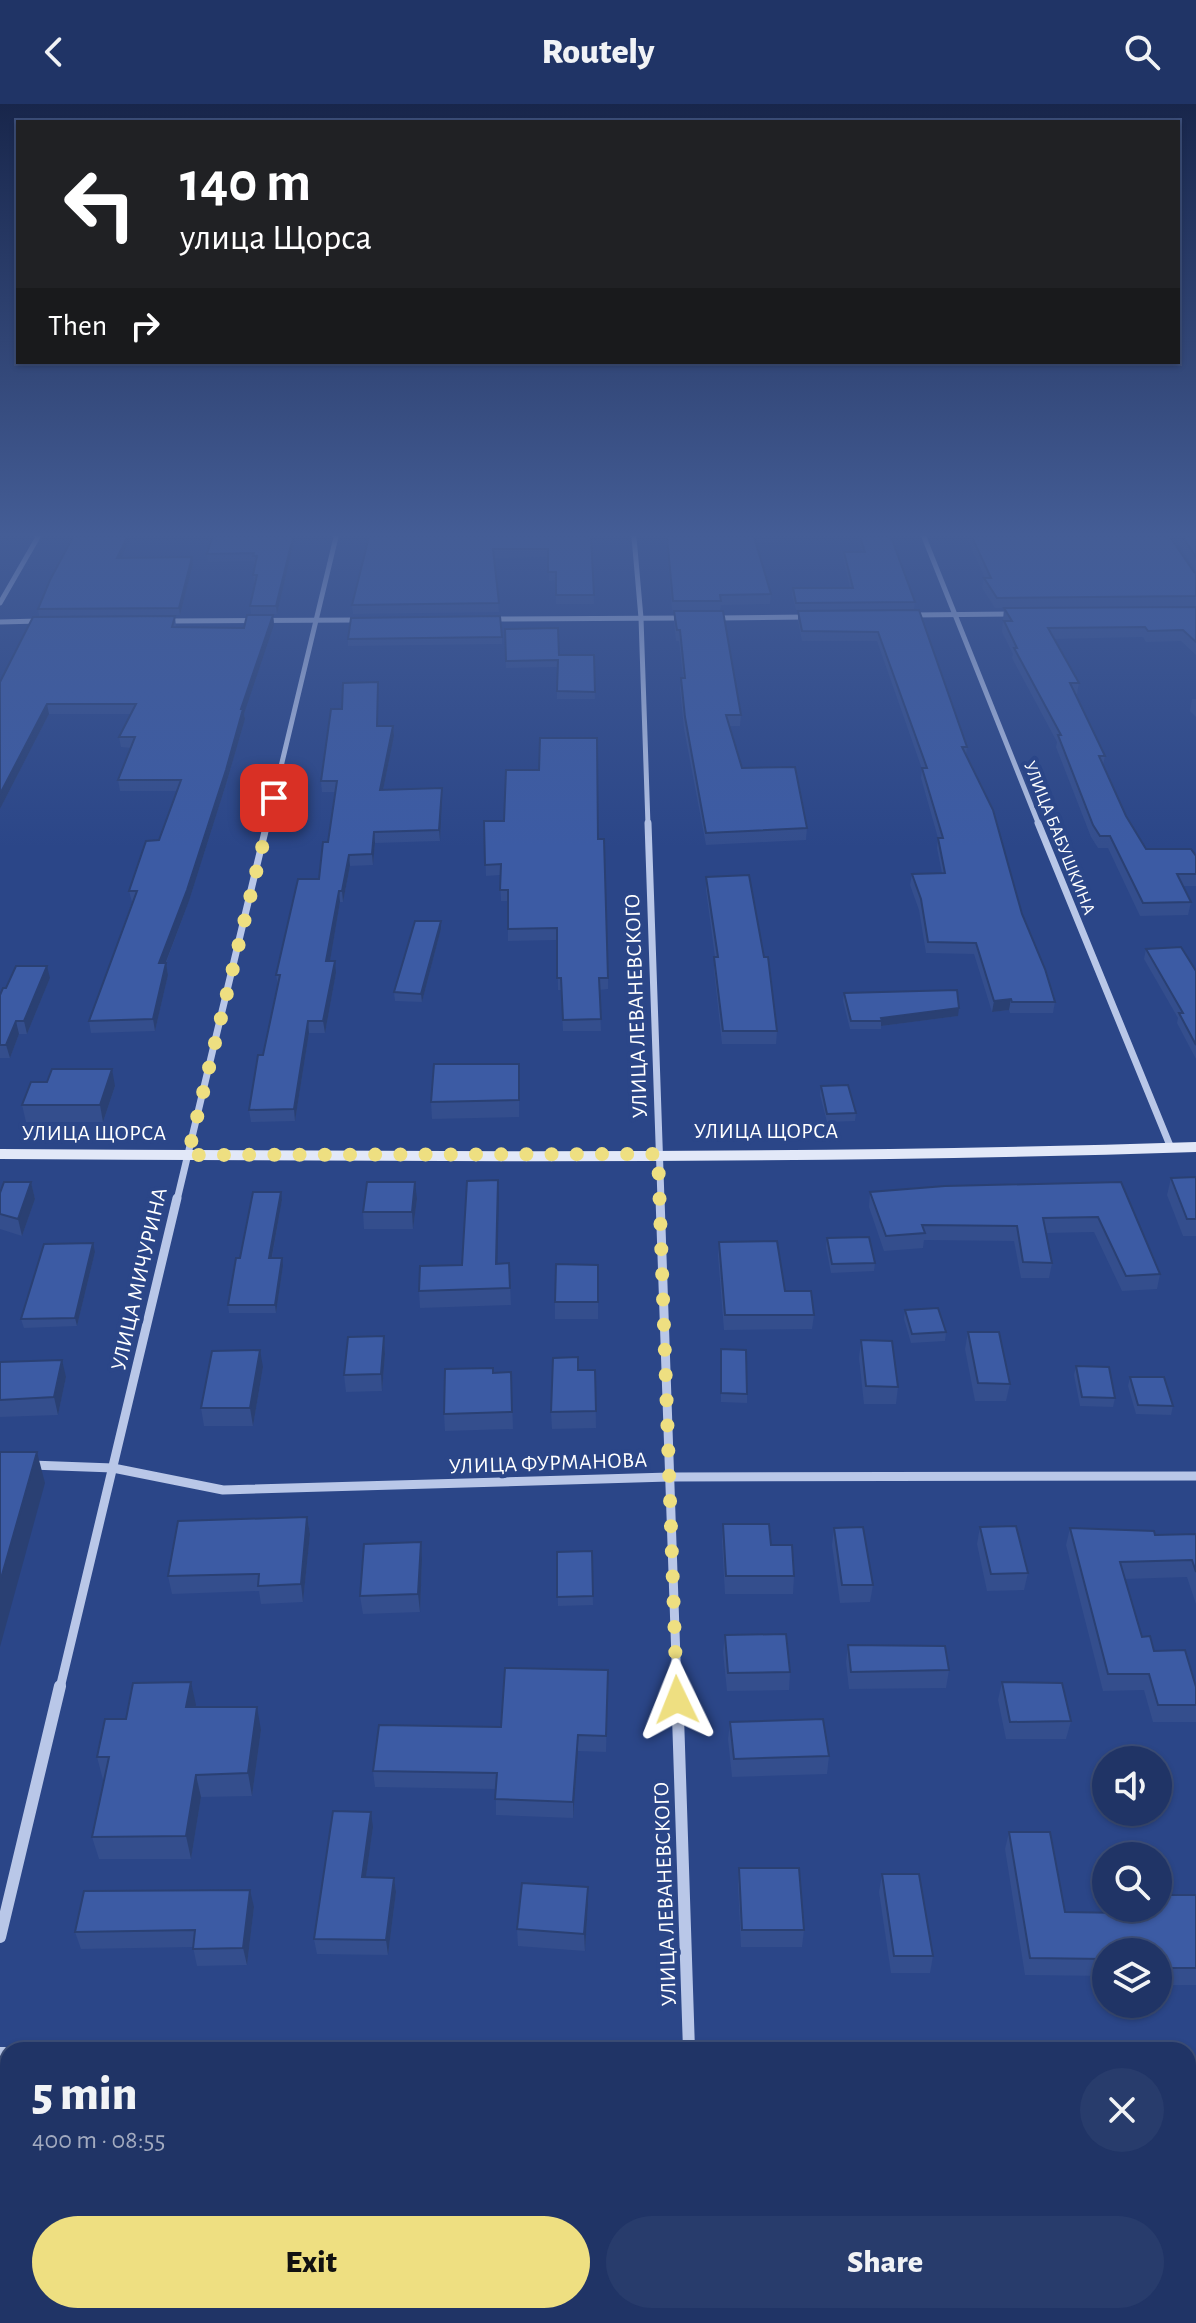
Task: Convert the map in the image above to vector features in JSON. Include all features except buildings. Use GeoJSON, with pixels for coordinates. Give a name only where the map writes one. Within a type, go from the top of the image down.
{"type":"FeatureCollection","features":[{"type":"Feature","properties":{"kind":"main road","name":"УЛИЦА ЩОРСА"},"geometry":{"type":"LineString","coordinates":[[0,1154],[658,1154],[1196,1147]]}},
{"type":"Feature","properties":{"kind":"street","name":"УЛИЦА МИЧУРИНА"},"geometry":{"type":"LineString","coordinates":[[0,1937],[312,641]]}},
{"type":"Feature","properties":{"kind":"street","name":"УЛИЦА ЛЕВАНЕВСКОГО"},"geometry":{"type":"LineString","coordinates":[[642,641],[689,2042]]}},
{"type":"Feature","properties":{"kind":"street","name":"УЛИЦА БАБУШКИНА"},"geometry":{"type":"LineString","coordinates":[[963,641],[1171,1148]]}},
{"type":"Feature","properties":{"kind":"street","name":"УЛИЦА ФУРМАНОВА"},"geometry":{"type":"LineString","coordinates":[[14,1465],[113,1468],[223,1490],[669,1477],[1196,1476]]}},
{"type":"Feature","properties":{"kind":"route"},"geometry":{"type":"LineString","coordinates":[[274,798],[188,1155],[658,1154],[677,1700]]}}]}
